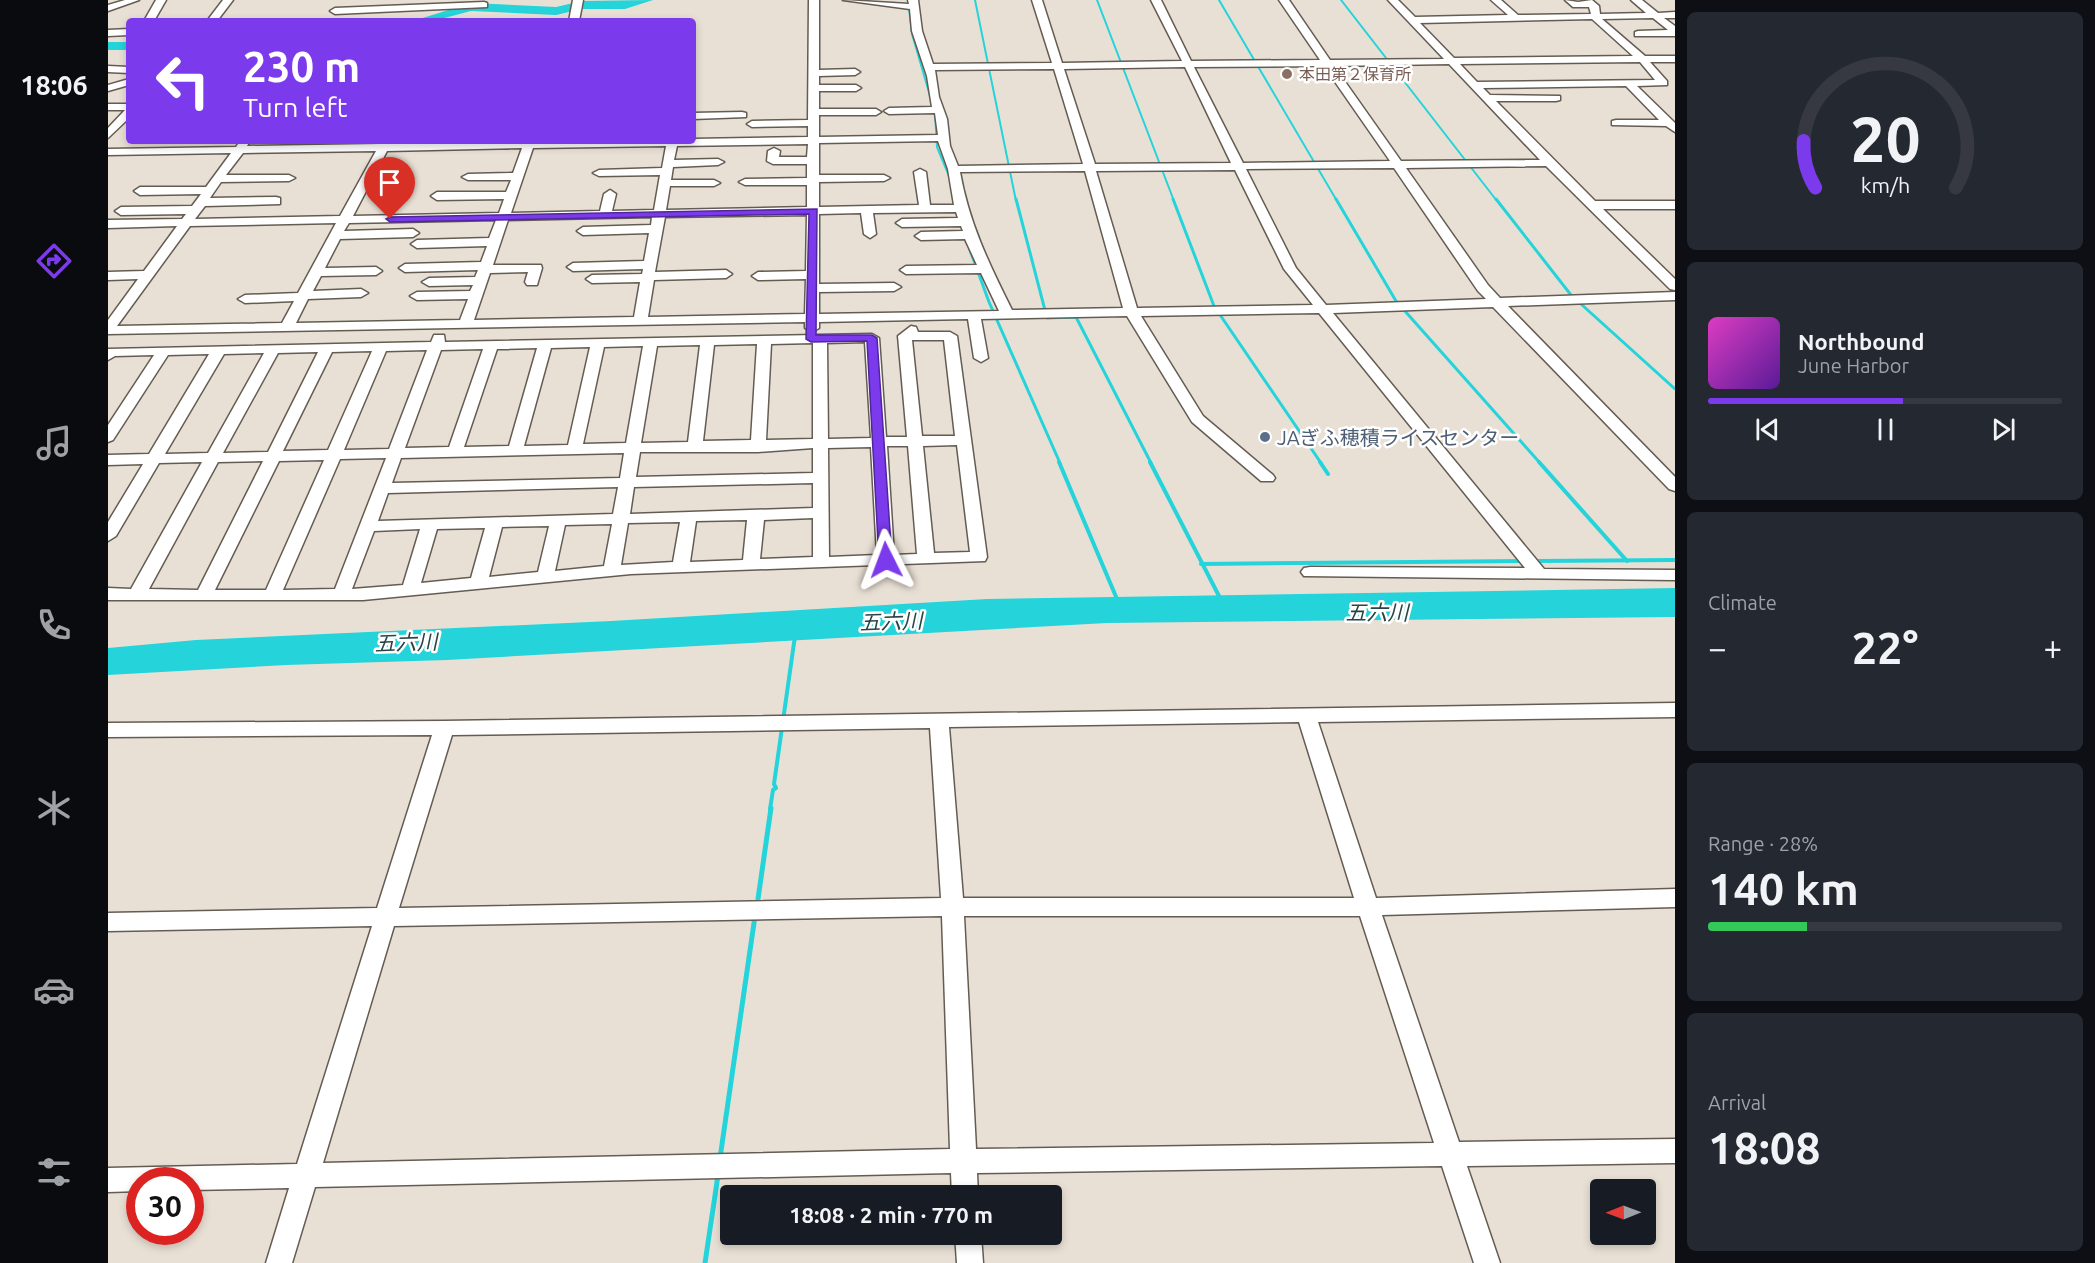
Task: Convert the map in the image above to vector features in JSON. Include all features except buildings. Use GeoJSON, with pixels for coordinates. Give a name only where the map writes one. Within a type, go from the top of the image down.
{"type":"FeatureCollection","features":[{"type":"Feature","properties":{"kind":"street"},"geometry":{"type":"LineString","coordinates":[[108,8],[134,0]]}},
{"type":"Feature","properties":{"kind":"street"},"geometry":{"type":"LineString","coordinates":[[151,18],[161,0]]}},
{"type":"Feature","properties":{"kind":"street"},"geometry":{"type":"LineString","coordinates":[[214,18],[228,0]]}},
{"type":"Feature","properties":{"kind":"street"},"geometry":{"type":"LineString","coordinates":[[332,18],[340,0]]}},
{"type":"Feature","properties":{"kind":"street"},"geometry":{"type":"LineString","coordinates":[[814,0],[813,318],[821,444],[820,562]]}},
{"type":"Feature","properties":{"kind":"street"},"geometry":{"type":"LineString","coordinates":[[1037,0],[1089,166],[1124,294],[1132,313],[1197,419],[1267,478]]}},
{"type":"Feature","properties":{"kind":"street"},"geometry":{"type":"LineString","coordinates":[[1156,0],[1290,269],[1539,574]]}},
{"type":"Feature","properties":{"kind":"street"},"geometry":{"type":"LineString","coordinates":[[1284,0],[1483,288],[1675,486]]}},
{"type":"Feature","properties":{"kind":"street"},"geometry":{"type":"LineString","coordinates":[[1393,0],[1549,164],[1601,208],[1675,286]]}},
{"type":"Feature","properties":{"kind":"street"},"geometry":{"type":"LineString","coordinates":[[1496,0],[1516,18]]}},
{"type":"Feature","properties":{"kind":"street"},"geometry":{"type":"LineString","coordinates":[[1570,0],[1576,5],[1589,2],[1594,16],[1642,59],[1663,83],[1675,91]]}},
{"type":"Feature","properties":{"kind":"street"},"geometry":{"type":"LineString","coordinates":[[1636,0],[1675,32]]}},
{"type":"Feature","properties":{"kind":"street"},"geometry":{"type":"LineString","coordinates":[[846,2],[880,8],[911,5],[939,110],[944,146],[954,169],[970,235],[1008,315]]}},
{"type":"Feature","properties":{"kind":"street"},"geometry":{"type":"LineString","coordinates":[[441,3],[455,14],[455,18]]}},
{"type":"Feature","properties":{"kind":"street"},"geometry":{"type":"LineString","coordinates":[[376,18],[411,8],[441,3],[484,5]]}},
{"type":"Feature","properties":{"kind":"street"},"geometry":{"type":"LineString","coordinates":[[335,11],[411,8]]}},
{"type":"Feature","properties":{"kind":"street"},"geometry":{"type":"LineString","coordinates":[[1411,20],[1675,15]]}},
{"type":"Feature","properties":{"kind":"street"},"geometry":{"type":"LineString","coordinates":[[108,33],[126,32]]}},
{"type":"Feature","properties":{"kind":"street"},"geometry":{"type":"LineString","coordinates":[[1638,34],[1675,32]]}},
{"type":"Feature","properties":{"kind":"street"},"geometry":{"type":"LineString","coordinates":[[108,44],[126,43]]}},
{"type":"Feature","properties":{"kind":"street"},"geometry":{"type":"LineString","coordinates":[[928,67],[1327,63],[1633,51]]}},
{"type":"Feature","properties":{"kind":"street"},"geometry":{"type":"LineString","coordinates":[[1448,59],[1675,58]]}},
{"type":"Feature","properties":{"kind":"street"},"geometry":{"type":"LineString","coordinates":[[108,69],[126,68]]}},
{"type":"Feature","properties":{"kind":"street"},"geometry":{"type":"LineString","coordinates":[[814,73],[855,72]]}},
{"type":"Feature","properties":{"kind":"street"},"geometry":{"type":"LineString","coordinates":[[108,88],[126,83]]}},
{"type":"Feature","properties":{"kind":"street"},"geometry":{"type":"LineString","coordinates":[[1474,86],[1663,83]]}},
{"type":"Feature","properties":{"kind":"street"},"geometry":{"type":"LineString","coordinates":[[1629,84],[1672,126]]}},
{"type":"Feature","properties":{"kind":"street"},"geometry":{"type":"LineString","coordinates":[[815,88],[856,88]]}},
{"type":"Feature","properties":{"kind":"street"},"geometry":{"type":"LineString","coordinates":[[1486,98],[1556,98]]}},
{"type":"Feature","properties":{"kind":"street"},"geometry":{"type":"LineString","coordinates":[[108,107],[126,107]]}},
{"type":"Feature","properties":{"kind":"street"},"geometry":{"type":"LineString","coordinates":[[889,111],[939,110]]}},
{"type":"Feature","properties":{"kind":"street"},"geometry":{"type":"LineString","coordinates":[[752,124],[876,112]]}},
{"type":"Feature","properties":{"kind":"street"},"geometry":{"type":"LineString","coordinates":[[108,134],[126,115]]}},
{"type":"Feature","properties":{"kind":"street"},"geometry":{"type":"LineString","coordinates":[[696,116],[742,115]]}},
{"type":"Feature","properties":{"kind":"street"},"geometry":{"type":"LineString","coordinates":[[1616,123],[1672,126]]}},
{"type":"Feature","properties":{"kind":"street"},"geometry":{"type":"LineString","coordinates":[[696,124],[720,124]]}},
{"type":"Feature","properties":{"kind":"street"},"geometry":{"type":"LineString","coordinates":[[696,142],[944,138]]}},
{"type":"Feature","properties":{"kind":"street"},"geometry":{"type":"LineString","coordinates":[[108,152],[243,145],[386,144],[528,147],[614,144]]}},
{"type":"Feature","properties":{"kind":"street"},"geometry":{"type":"LineString","coordinates":[[286,328],[386,144]]}},
{"type":"Feature","properties":{"kind":"street"},"geometry":{"type":"LineString","coordinates":[[640,321],[672,144]]}},
{"type":"Feature","properties":{"kind":"street"},"geometry":{"type":"LineString","coordinates":[[108,330],[243,145]]}},
{"type":"Feature","properties":{"kind":"street"},"geometry":{"type":"LineString","coordinates":[[479,157],[528,147]]}},
{"type":"Feature","properties":{"kind":"street"},"geometry":{"type":"LineString","coordinates":[[465,325],[528,147]]}},
{"type":"Feature","properties":{"kind":"street"},"geometry":{"type":"LineString","coordinates":[[774,151],[773,161],[814,160]]}},
{"type":"Feature","properties":{"kind":"street"},"geometry":{"type":"LineString","coordinates":[[189,161],[299,160]]}},
{"type":"Feature","properties":{"kind":"street"},"geometry":{"type":"LineString","coordinates":[[954,169],[1089,166],[1549,164]]}},
{"type":"Feature","properties":{"kind":"street"},"geometry":{"type":"LineString","coordinates":[[920,172],[925,209]]}},
{"type":"Feature","properties":{"kind":"street"},"geometry":{"type":"LineString","coordinates":[[599,173],[666,173],[715,173],[666,173]]}},
{"type":"Feature","properties":{"kind":"street"},"geometry":{"type":"LineString","coordinates":[[468,177],[518,176]]}},
{"type":"Feature","properties":{"kind":"street"},"geometry":{"type":"LineString","coordinates":[[218,179],[289,178]]}},
{"type":"Feature","properties":{"kind":"street"},"geometry":{"type":"LineString","coordinates":[[745,182],[884,178]]}},
{"type":"Feature","properties":{"kind":"street"},"geometry":{"type":"LineString","coordinates":[[140,191],[210,190]]}},
{"type":"Feature","properties":{"kind":"street"},"geometry":{"type":"LineString","coordinates":[[605,216],[610,194]]}},
{"type":"Feature","properties":{"kind":"street"},"geometry":{"type":"LineString","coordinates":[[437,196],[512,195]]}},
{"type":"Feature","properties":{"kind":"street"},"geometry":{"type":"LineString","coordinates":[[122,211],[276,201]]}},
{"type":"Feature","properties":{"kind":"street"},"geometry":{"type":"LineString","coordinates":[[1601,208],[1639,205],[1671,208]]}},
{"type":"Feature","properties":{"kind":"street"},"geometry":{"type":"LineString","coordinates":[[1639,205],[1648,217]]}},
{"type":"Feature","properties":{"kind":"street"},"geometry":{"type":"LineString","coordinates":[[108,224],[962,208]]}},
{"type":"Feature","properties":{"kind":"street"},"geometry":{"type":"LineString","coordinates":[[867,210],[870,234]]}},
{"type":"Feature","properties":{"kind":"street"},"geometry":{"type":"LineString","coordinates":[[902,223],[966,222]]}},
{"type":"Feature","properties":{"kind":"street"},"geometry":{"type":"LineString","coordinates":[[583,231],[656,235]]}},
{"type":"Feature","properties":{"kind":"street"},"geometry":{"type":"LineString","coordinates":[[337,235],[495,242]]}},
{"type":"Feature","properties":{"kind":"street"},"geometry":{"type":"LineString","coordinates":[[601,242],[656,235]]}},
{"type":"Feature","properties":{"kind":"street"},"geometry":{"type":"LineString","coordinates":[[921,236],[970,235]]}},
{"type":"Feature","properties":{"kind":"street"},"geometry":{"type":"LineString","coordinates":[[573,267],[649,273],[726,274]]}},
{"type":"Feature","properties":{"kind":"street"},"geometry":{"type":"LineString","coordinates":[[405,268],[484,272]]}},
{"type":"Feature","properties":{"kind":"street"},"geometry":{"type":"LineString","coordinates":[[429,282],[484,272],[536,268],[532,282]]}},
{"type":"Feature","properties":{"kind":"street"},"geometry":{"type":"LineString","coordinates":[[906,270],[985,269]]}},
{"type":"Feature","properties":{"kind":"street"},"geometry":{"type":"LineString","coordinates":[[316,272],[376,271]]}},
{"type":"Feature","properties":{"kind":"street"},"geometry":{"type":"LineString","coordinates":[[592,279],[649,273]]}},
{"type":"Feature","properties":{"kind":"street"},"geometry":{"type":"LineString","coordinates":[[108,276],[148,275]]}},
{"type":"Feature","properties":{"kind":"street"},"geometry":{"type":"LineString","coordinates":[[758,276],[894,287]]}},
{"type":"Feature","properties":{"kind":"street"},"geometry":{"type":"LineString","coordinates":[[245,299],[361,293]]}},
{"type":"Feature","properties":{"kind":"street"},"geometry":{"type":"LineString","coordinates":[[417,296],[476,294]]}},
{"type":"Feature","properties":{"kind":"street"},"geometry":{"type":"LineString","coordinates":[[108,330],[1324,309],[1675,296]]}},
{"type":"Feature","properties":{"kind":"street"},"geometry":{"type":"LineString","coordinates":[[974,315],[981,357]]}},
{"type":"Feature","properties":{"kind":"street"},"geometry":{"type":"LineString","coordinates":[[909,316],[912,336]]}},
{"type":"Feature","properties":{"kind":"street"},"geometry":{"type":"LineString","coordinates":[[342,593],[444,325]]}},
{"type":"Feature","properties":{"kind":"street"},"geometry":{"type":"LineString","coordinates":[[108,594],[272,596],[410,590],[612,570],[820,562],[926,559],[979,557],[950,336],[905,336],[926,559]]}},
{"type":"Feature","properties":{"kind":"street"},"geometry":{"type":"LineString","coordinates":[[108,356],[111,352],[872,338],[886,560]]}},
{"type":"Feature","properties":{"kind":"street"},"geometry":{"type":"LineString","coordinates":[[758,447],[764,340]]}},
{"type":"Feature","properties":{"kind":"street"},"geometry":{"type":"LineString","coordinates":[[695,448],[707,341]]}},
{"type":"Feature","properties":{"kind":"street"},"geometry":{"type":"LineString","coordinates":[[612,570],[651,342]]}},
{"type":"Feature","properties":{"kind":"street"},"geometry":{"type":"LineString","coordinates":[[574,450],[598,343]]}},
{"type":"Feature","properties":{"kind":"street"},"geometry":{"type":"LineString","coordinates":[[515,451],[545,344]]}},
{"type":"Feature","properties":{"kind":"street"},"geometry":{"type":"LineString","coordinates":[[455,452],[491,345]]}},
{"type":"Feature","properties":{"kind":"street"},"geometry":{"type":"LineString","coordinates":[[272,596],[381,347]]}},
{"type":"Feature","properties":{"kind":"street"},"geometry":{"type":"LineString","coordinates":[[204,595],[327,348]]}},
{"type":"Feature","properties":{"kind":"street"},"geometry":{"type":"LineString","coordinates":[[137,594],[273,349]]}},
{"type":"Feature","properties":{"kind":"street"},"geometry":{"type":"LineString","coordinates":[[108,536],[219,350]]}},
{"type":"Feature","properties":{"kind":"street"},"geometry":{"type":"LineString","coordinates":[[108,437],[164,351]]}},
{"type":"Feature","properties":{"kind":"street"},"geometry":{"type":"LineString","coordinates":[[108,460],[758,447],[964,440]]}},
{"type":"Feature","properties":{"kind":"street"},"geometry":{"type":"LineString","coordinates":[[382,488],[821,478]]}},
{"type":"Feature","properties":{"kind":"street"},"geometry":{"type":"LineString","coordinates":[[367,526],[820,513]]}},
{"type":"Feature","properties":{"kind":"street"},"geometry":{"type":"LineString","coordinates":[[751,565],[756,515]]}},
{"type":"Feature","properties":{"kind":"street"},"geometry":{"type":"LineString","coordinates":[[680,568],[689,517]]}},
{"type":"Feature","properties":{"kind":"street"},"geometry":{"type":"LineString","coordinates":[[545,577],[558,521]]}},
{"type":"Feature","properties":{"kind":"street"},"geometry":{"type":"LineString","coordinates":[[478,584],[495,523]]}},
{"type":"Feature","properties":{"kind":"street"},"geometry":{"type":"LineString","coordinates":[[410,590],[430,524]]}},
{"type":"Feature","properties":{"kind":"street"},"geometry":{"type":"LineString","coordinates":[[1310,572],[1675,575]]}},
{"type":"Feature","properties":{"kind":"street"},"geometry":{"type":"LineString","coordinates":[[108,730],[939,722],[1675,710]]}},
{"type":"Feature","properties":{"kind":"street"},"geometry":{"type":"LineString","coordinates":[[1306,715],[1487,1263]]}},
{"type":"Feature","properties":{"kind":"street"},"geometry":{"type":"LineString","coordinates":[[939,722],[953,907],[964,1185]]}},
{"type":"Feature","properties":{"kind":"street"},"geometry":{"type":"LineString","coordinates":[[279,1263],[444,728]]}},
{"type":"Feature","properties":{"kind":"street"},"geometry":{"type":"LineString","coordinates":[[108,922],[386,919],[953,907],[1368,907],[1675,898]]}},
{"type":"Feature","properties":{"kind":"street"},"geometry":{"type":"LineString","coordinates":[[108,1180],[963,1161],[1452,1156],[1675,1151]]}},
{"type":"Feature","properties":{"kind":"street"},"geometry":{"type":"LineString","coordinates":[[969,1245],[970,1263]]}},
{"type":"Feature","properties":{"kind":"water","name":"五六川"},"geometry":{"type":"Polygon","coordinates":[[[1675,588],[1675,617],[1107,623],[447,660],[286,665],[108,675],[108,648],[196,640],[611,621],[987,599],[1675,588]]]}},
{"type":"Feature","properties":{"kind":"waterway"},"geometry":{"type":"LineString","coordinates":[[430,18],[471,7],[556,11],[582,5],[625,5],[647,0]]}},
{"type":"Feature","properties":{"kind":"waterway"},"geometry":{"type":"LineString","coordinates":[[908,0],[912,34],[935,113],[937,147],[949,176]]}},
{"type":"Feature","properties":{"kind":"waterway"},"geometry":{"type":"LineString","coordinates":[[975,0],[1016,201]]}},
{"type":"Feature","properties":{"kind":"waterway"},"geometry":{"type":"LineString","coordinates":[[1097,0],[1174,201]]}},
{"type":"Feature","properties":{"kind":"waterway"},"geometry":{"type":"LineString","coordinates":[[1219,0],[1337,201]]}},
{"type":"Feature","properties":{"kind":"waterway"},"geometry":{"type":"LineString","coordinates":[[1341,0],[1497,201]]}},
{"type":"Feature","properties":{"kind":"waterway"},"geometry":{"type":"LineString","coordinates":[[108,46],[126,46]]}},
{"type":"Feature","properties":{"kind":"waterway"},"geometry":{"type":"LineString","coordinates":[[1016,199],[1047,318],[1076,317],[1151,463]]}},
{"type":"Feature","properties":{"kind":"waterway"},"geometry":{"type":"LineString","coordinates":[[1173,199],[1214,306],[1321,463]]}},
{"type":"Feature","properties":{"kind":"waterway"},"geometry":{"type":"LineString","coordinates":[[1336,199],[1396,301],[1540,463]]}},
{"type":"Feature","properties":{"kind":"waterway"},"geometry":{"type":"LineString","coordinates":[[1496,199],[1571,295],[1675,389]]}},
{"type":"Feature","properties":{"kind":"waterway"},"geometry":{"type":"LineString","coordinates":[[970,250],[989,302],[1060,463]]}},
{"type":"Feature","properties":{"kind":"waterway"},"geometry":{"type":"LineString","coordinates":[[1059,462],[1117,599]]}},
{"type":"Feature","properties":{"kind":"waterway"},"geometry":{"type":"LineString","coordinates":[[1150,462],[1203,564]]}},
{"type":"Feature","properties":{"kind":"waterway"},"geometry":{"type":"LineString","coordinates":[[1320,462],[1328,474]]}},
{"type":"Feature","properties":{"kind":"waterway"},"geometry":{"type":"LineString","coordinates":[[1539,462],[1626,560]]}},
{"type":"Feature","properties":{"kind":"waterway"},"geometry":{"type":"LineString","coordinates":[[1535,561],[1626,560]]}},
{"type":"Feature","properties":{"kind":"waterway"},"geometry":{"type":"LineString","coordinates":[[1626,560],[1675,560]]}},
{"type":"Feature","properties":{"kind":"waterway"},"geometry":{"type":"LineString","coordinates":[[1203,564],[1525,561]]}},
{"type":"Feature","properties":{"kind":"waterway"},"geometry":{"type":"LineString","coordinates":[[1203,564],[1219,596]]}},
{"type":"Feature","properties":{"kind":"waterway"},"geometry":{"type":"LineString","coordinates":[[770,809],[773,790],[776,788],[774,784],[795,636]]}},
{"type":"Feature","properties":{"kind":"waterway"},"geometry":{"type":"LineString","coordinates":[[757,906],[771,808]]}},
{"type":"Feature","properties":{"kind":"waterway"},"geometry":{"type":"LineString","coordinates":[[720,1158],[755,916]]}},
{"type":"Feature","properties":{"kind":"waterway"},"geometry":{"type":"LineString","coordinates":[[705,1263],[718,1175]]}},
{"type":"Feature","properties":{"kind":"place","name":"本田第２保育所"},"geometry":{"type":"Point","coordinates":[1287,74]}},
{"type":"Feature","properties":{"kind":"place","name":"JAぎふ穂積ライスセンター"},"geometry":{"type":"Point","coordinates":[1265,437]}},
{"type":"Feature","properties":{"kind":"route"},"geometry":{"type":"LineString","coordinates":[[390,219],[814,211],[811,339],[872,338],[886,560]]}}]}
